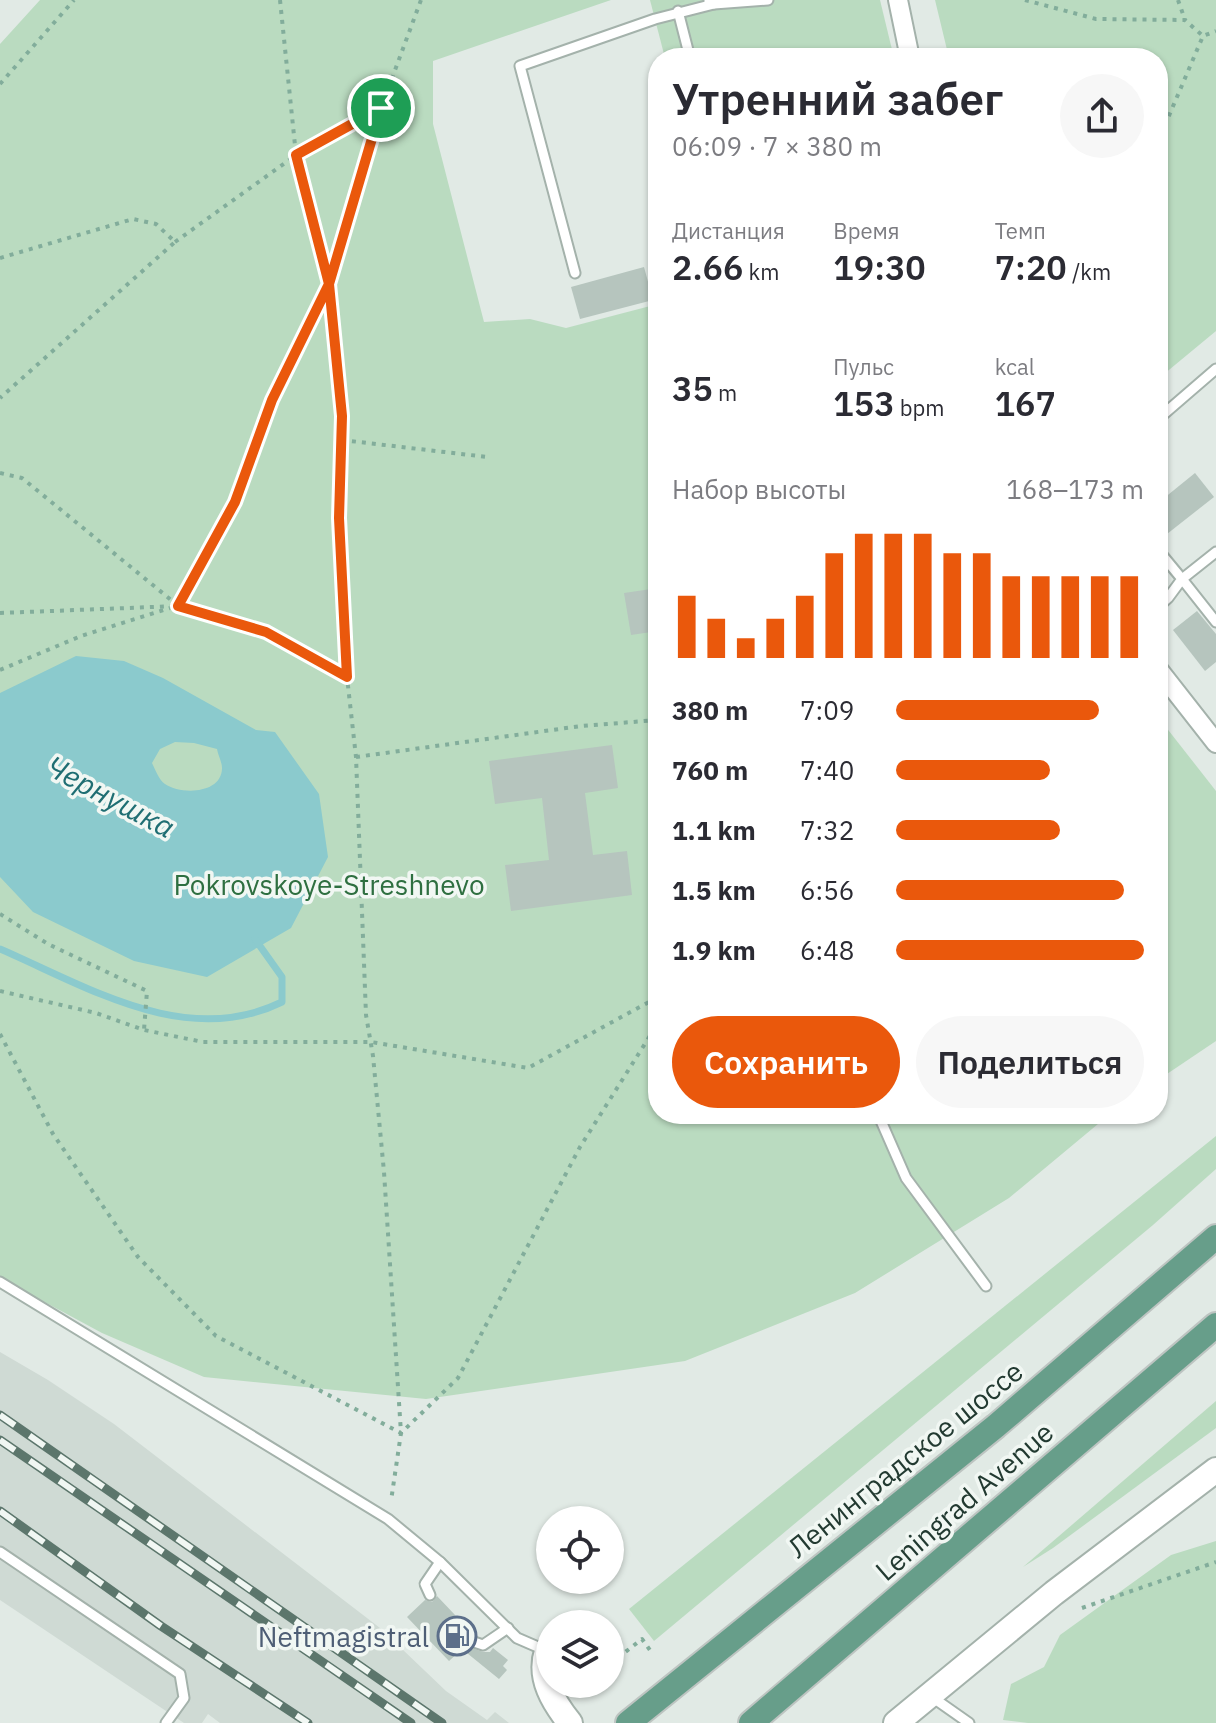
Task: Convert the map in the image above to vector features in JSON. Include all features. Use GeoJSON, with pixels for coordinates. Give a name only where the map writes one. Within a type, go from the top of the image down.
{"type":"FeatureCollection","features":[{"type":"Feature","properties":{"kind":"main road","name":"Ленинградское шоссе"},"geometry":{"type":"LineString","coordinates":[[628,1723],[996,1426],[1216,1237]]}},
{"type":"Feature","properties":{"kind":"main road","name":"Leningrad Avenue"},"geometry":{"type":"LineString","coordinates":[[751,1723],[1216,1325]]}},
{"type":"Feature","properties":{"kind":"street"},"geometry":{"type":"LineString","coordinates":[[898,0],[908,48]]}},
{"type":"Feature","properties":{"kind":"street"},"geometry":{"type":"LineString","coordinates":[[1168,682],[1216,743]]}},
{"type":"Feature","properties":{"kind":"street"},"geometry":{"type":"LineString","coordinates":[[896,1723],[1054,1593],[1216,1470]]}},
{"type":"Feature","properties":{"kind":"street"},"geometry":{"type":"LineString","coordinates":[[553,1698],[570,1723]]}},
{"type":"Feature","properties":{"kind":"lane"},"geometry":{"type":"LineString","coordinates":[[575,273],[520,66],[711,2],[768,0]]}},
{"type":"Feature","properties":{"kind":"lane"},"geometry":{"type":"LineString","coordinates":[[678,11],[687,48]]}},
{"type":"Feature","properties":{"kind":"lane"},"geometry":{"type":"LineString","coordinates":[[1168,410],[1216,369]]}},
{"type":"Feature","properties":{"kind":"lane"},"geometry":{"type":"LineString","coordinates":[[1168,598],[1182,579],[1216,552]]}},
{"type":"Feature","properties":{"kind":"lane"},"geometry":{"type":"LineString","coordinates":[[1168,562],[1216,622]]}},
{"type":"Feature","properties":{"kind":"lane"},"geometry":{"type":"LineString","coordinates":[[882,1124],[906,1178],[986,1286]]}},
{"type":"Feature","properties":{"kind":"lane"},"geometry":{"type":"LineString","coordinates":[[0,1282],[388,1519],[440,1562],[517,1638],[536,1646]]}},
{"type":"Feature","properties":{"kind":"lane"},"geometry":{"type":"LineString","coordinates":[[0,1552],[180,1674],[184,1698],[166,1723]]}},
{"type":"Feature","properties":{"kind":"lane"},"geometry":{"type":"LineString","coordinates":[[430,1595],[425,1584],[440,1562]]}},
{"type":"Feature","properties":{"kind":"lane"},"geometry":{"type":"LineString","coordinates":[[471,1641],[483,1645],[508,1628]]}},
{"type":"Feature","properties":{"kind":"lane"},"geometry":{"type":"LineString","coordinates":[[929,1695],[969,1723]]}},
{"type":"Feature","properties":{"kind":"path"},"geometry":{"type":"LineString","coordinates":[[0,84],[74,0]]}},
{"type":"Feature","properties":{"kind":"path"},"geometry":{"type":"LineString","coordinates":[[280,0],[296,155],[329,284],[342,416],[339,518],[347,677],[356,757],[366,1015],[384,1172],[401,1433],[388,1519]]}},
{"type":"Feature","properties":{"kind":"path"},"geometry":{"type":"LineString","coordinates":[[0,670],[81,636],[178,606],[235,502],[272,400],[329,284],[381,108],[421,0]]}},
{"type":"Feature","properties":{"kind":"path"},"geometry":{"type":"LineString","coordinates":[[1025,0],[1096,19],[1185,20]]}},
{"type":"Feature","properties":{"kind":"path"},"geometry":{"type":"LineString","coordinates":[[1178,0],[1185,20],[1203,36]]}},
{"type":"Feature","properties":{"kind":"path"},"geometry":{"type":"LineString","coordinates":[[1168,118],[1203,36],[1216,31]]}},
{"type":"Feature","properties":{"kind":"path"},"geometry":{"type":"LineString","coordinates":[[0,398],[175,242],[296,155],[381,108]]}},
{"type":"Feature","properties":{"kind":"path"},"geometry":{"type":"LineString","coordinates":[[0,258],[133,219],[156,224],[175,242]]}},
{"type":"Feature","properties":{"kind":"path"},"geometry":{"type":"LineString","coordinates":[[342,440],[487,457]]}},
{"type":"Feature","properties":{"kind":"path"},"geometry":{"type":"LineString","coordinates":[[0,473],[22,478],[178,606]]}},
{"type":"Feature","properties":{"kind":"path"},"geometry":{"type":"LineString","coordinates":[[0,613],[178,606],[266,632],[347,677]]}},
{"type":"Feature","properties":{"kind":"path"},"geometry":{"type":"LineString","coordinates":[[356,757],[581,726],[648,721]]}},
{"type":"Feature","properties":{"kind":"path"},"geometry":{"type":"LineString","coordinates":[[0,914],[48,944],[147,991],[144,1030]]}},
{"type":"Feature","properties":{"kind":"path"},"geometry":{"type":"LineString","coordinates":[[0,991],[96,1013],[144,1030],[203,1042],[371,1042],[528,1068],[648,1002]]}},
{"type":"Feature","properties":{"kind":"path"},"geometry":{"type":"LineString","coordinates":[[0,1034],[53,1134],[138,1257],[216,1336],[401,1433]]}},
{"type":"Feature","properties":{"kind":"path"},"geometry":{"type":"LineString","coordinates":[[401,1433],[458,1378],[580,1147],[648,1039]]}},
{"type":"Feature","properties":{"kind":"path"},"geometry":{"type":"LineString","coordinates":[[1082,1608],[1216,1562]]}},
{"type":"Feature","properties":{"kind":"path"},"geometry":{"type":"LineString","coordinates":[[624,1653],[642,1639],[652,1653]]}},
{"type":"Feature","properties":{"kind":"shaded area"},"geometry":{"type":"Polygon","coordinates":[[[0,1352],[114,1424],[380,1628],[446,1691],[487,1720],[495,1712],[509,1723],[220,1723],[208,1714],[202,1723],[184,1723],[0,1600],[0,1352]]]}},
{"type":"Feature","properties":{"kind":"green space","name":"Pokrovskoye-Streshnevo"},"geometry":{"type":"Polygon","coordinates":[[[40,0],[611,0],[433,61],[433,124],[484,322],[530,319],[566,328],[648,307],[648,1124],[1098,1124],[1009,1198],[855,1293],[685,1361],[426,1399],[204,1377],[102,1333],[0,1278],[0,44],[40,0]]]}},
{"type":"Feature","properties":{"kind":"green space"},"geometry":{"type":"Polygon","coordinates":[[[650,0],[880,0],[892,48],[662,48],[650,0]]]}},
{"type":"Feature","properties":{"kind":"green space"},"geometry":{"type":"Polygon","coordinates":[[[935,0],[1216,0],[1216,331],[1168,371],[1168,48],[947,48],[935,0]]]}},
{"type":"Feature","properties":{"kind":"green space"},"geometry":{"type":"Polygon","coordinates":[[[1168,730],[1216,791],[1216,1041],[1168,1073],[1168,730]]]}},
{"type":"Feature","properties":{"kind":"green space"},"geometry":{"type":"Polygon","coordinates":[[[1216,1136],[1216,1169],[654,1641],[629,1609],[1216,1136]]]}},
{"type":"Feature","properties":{"kind":"green space"},"geometry":{"type":"Polygon","coordinates":[[[1216,1401],[1216,1428],[1023,1567],[1216,1401]]]}},
{"type":"Feature","properties":{"kind":"green space"},"geometry":{"type":"Polygon","coordinates":[[[1216,1541],[1216,1723],[1028,1723],[1003,1720],[1011,1684],[1044,1667],[1060,1635],[1171,1555],[1216,1541]]]}},
{"type":"Feature","properties":{"kind":"water","name":"Чернушка"},"geometry":{"type":"Polygon","coordinates":[[[76,656],[124,661],[163,678],[256,730],[275,732],[319,794],[328,857],[291,928],[207,977],[134,961],[33,912],[0,877],[0,693],[76,656]],[[175,742],[160,749],[152,763],[165,784],[181,790],[200,790],[220,777],[222,766],[217,749],[175,742]]]}},
{"type":"Feature","properties":{"kind":"building"},"geometry":{"type":"Polygon","coordinates":[[[644,267],[648,301],[580,319],[571,287],[644,267]]]}},
{"type":"Feature","properties":{"kind":"building"},"geometry":{"type":"Polygon","coordinates":[[[1195,473],[1214,497],[1168,533],[1168,495],[1195,473]]]}},
{"type":"Feature","properties":{"kind":"building"},"geometry":{"type":"Polygon","coordinates":[[[648,589],[648,632],[631,635],[624,593],[648,589]]]}},
{"type":"Feature","properties":{"kind":"building"},"geometry":{"type":"Polygon","coordinates":[[[1197,611],[1216,634],[1216,662],[1205,671],[1173,630],[1197,611]]]}},
{"type":"Feature","properties":{"kind":"building"},"geometry":{"type":"Polygon","coordinates":[[[612,745],[618,788],[585,793],[593,855],[627,851],[632,895],[511,911],[505,865],[549,860],[542,798],[495,804],[489,761],[612,745]]]}},
{"type":"Feature","properties":{"kind":"building"},"geometry":{"type":"Polygon","coordinates":[[[437,1596],[473,1634],[464,1638],[466,1646],[483,1652],[490,1652],[493,1648],[508,1660],[503,1666],[507,1670],[499,1679],[462,1649],[449,1661],[407,1617],[425,1600],[432,1602],[437,1596]]]}},
{"type":"Feature","properties":{"kind":"waterway"},"geometry":{"type":"LineString","coordinates":[[0,949],[103,995],[138,1007],[174,1016],[210,1019],[246,1015],[282,1002],[282,977],[255,939]]}},
{"type":"Feature","properties":{"kind":"railway"},"geometry":{"type":"LineString","coordinates":[[0,1415],[442,1723]]}},
{"type":"Feature","properties":{"kind":"railway"},"geometry":{"type":"LineString","coordinates":[[0,1440],[411,1723]]}},
{"type":"Feature","properties":{"kind":"railway"},"geometry":{"type":"LineString","coordinates":[[0,1511],[161,1626],[308,1723]]}},
{"type":"Feature","properties":{"kind":"place","name":"Neftmagistral"},"geometry":{"type":"Point","coordinates":[457,1636]}},
{"type":"Feature","properties":{"kind":"route"},"geometry":{"type":"LineString","coordinates":[[381,108],[296,155],[329,284],[272,400],[235,502],[178,606],[266,632],[347,677],[339,518],[342,416],[329,284],[381,108]]}}]}
